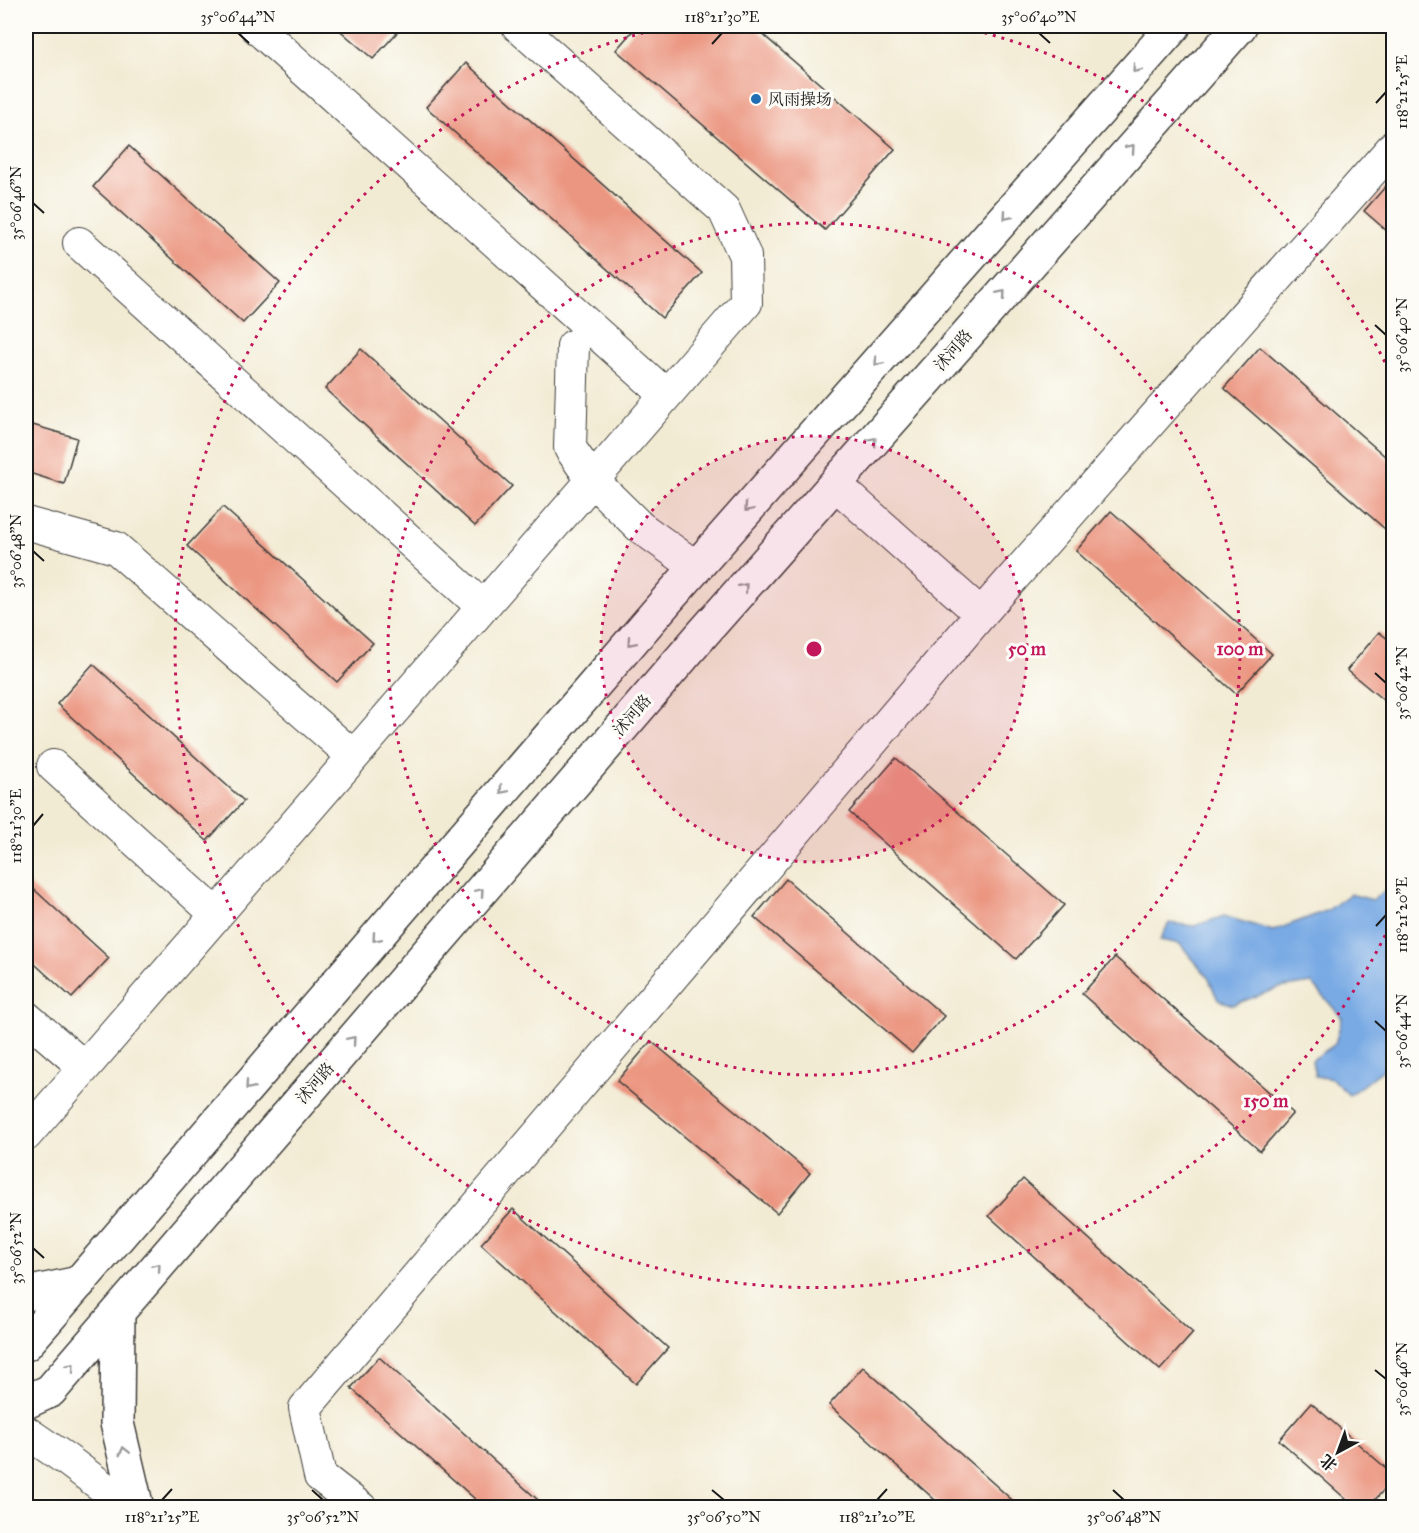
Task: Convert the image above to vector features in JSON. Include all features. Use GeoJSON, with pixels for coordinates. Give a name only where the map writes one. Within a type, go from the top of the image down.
{"type":"FeatureCollection","features":[{"type":"Feature","properties":{"kind":"main road"},"geometry":{"type":"LineString","coordinates":[[26,1344],[696,567],[1174,26]]}},
{"type":"Feature","properties":{"kind":"main road","name":"沭河路"},"geometry":{"type":"LineString","coordinates":[[26,1402],[50,1390],[705,631],[1240,26]]}},
{"type":"Feature","properties":{"kind":"main road"},"geometry":{"type":"LineString","coordinates":[[26,1294],[79,1283]]}},
{"type":"Feature","properties":{"kind":"main road"},"geometry":{"type":"LineString","coordinates":[[118,1312],[117,1423],[137,1508]]}},
{"type":"Feature","properties":{"kind":"street"},"geometry":{"type":"LineString","coordinates":[[255,26],[666,395]]}},
{"type":"Feature","properties":{"kind":"street"},"geometry":{"type":"LineString","coordinates":[[26,1135],[746,303],[745,256],[724,210],[518,26]]}},
{"type":"Feature","properties":{"kind":"street"},"geometry":{"type":"LineString","coordinates":[[361,1508],[320,1476],[305,1408],[981,614],[1394,146]]}},
{"type":"Feature","properties":{"kind":"street"},"geometry":{"type":"LineString","coordinates":[[79,243],[483,607]]}},
{"type":"Feature","properties":{"kind":"street"},"geometry":{"type":"LineString","coordinates":[[573,346],[570,448],[592,480],[640,527],[696,567]]}},
{"type":"Feature","properties":{"kind":"street"},"geometry":{"type":"LineString","coordinates":[[835,484],[981,614]]}},
{"type":"Feature","properties":{"kind":"street"},"geometry":{"type":"LineString","coordinates":[[26,523],[116,548],[353,756]]}},
{"type":"Feature","properties":{"kind":"street"},"geometry":{"type":"LineString","coordinates":[[53,766],[216,914]]}},
{"type":"Feature","properties":{"kind":"street"},"geometry":{"type":"LineString","coordinates":[[26,1017],[84,1066]]}},
{"type":"Feature","properties":{"kind":"street"},"geometry":{"type":"LineString","coordinates":[[26,1432],[131,1508]]}},
{"type":"Feature","properties":{"kind":"street"},"geometry":{"type":"LineString","coordinates":[[26,1440],[58,1470],[109,1508]]}},
{"type":"Feature","properties":{"kind":"water"},"geometry":{"type":"Polygon","coordinates":[[[1393,884],[1393,1050],[1389,1053],[1383,1070],[1349,1095],[1332,1079],[1315,1076],[1312,1060],[1335,1044],[1342,1018],[1312,983],[1279,988],[1233,1005],[1218,1000],[1208,977],[1180,944],[1160,940],[1169,923],[1194,926],[1224,916],[1273,931],[1328,910],[1350,894],[1373,900],[1393,884]]]}},
{"type":"Feature","properties":{"kind":"building"},"geometry":{"type":"Polygon","coordinates":[[[335,26],[403,26],[373,59],[335,26]]]}},
{"type":"Feature","properties":{"kind":"building","name":"风雨操场"},"geometry":{"type":"Polygon","coordinates":[[[637,26],[753,26],[895,149],[825,230],[616,50],[637,26]]]}},
{"type":"Feature","properties":{"kind":"building"},"geometry":{"type":"Polygon","coordinates":[[[466,63],[702,273],[662,318],[426,107],[466,63]]]}},
{"type":"Feature","properties":{"kind":"building"},"geometry":{"type":"Polygon","coordinates":[[[129,146],[280,283],[243,323],[93,187],[129,146]]]}},
{"type":"Feature","properties":{"kind":"building"},"geometry":{"type":"Polygon","coordinates":[[[1394,177],[1394,237],[1364,211],[1394,177]]]}},
{"type":"Feature","properties":{"kind":"building"},"geometry":{"type":"Polygon","coordinates":[[[1260,347],[1394,464],[1394,520],[1385,529],[1224,388],[1260,347]]]}},
{"type":"Feature","properties":{"kind":"building"},"geometry":{"type":"Polygon","coordinates":[[[361,349],[512,486],[475,526],[325,389],[361,349]]]}},
{"type":"Feature","properties":{"kind":"building"},"geometry":{"type":"Polygon","coordinates":[[[26,423],[77,438],[64,484],[26,472],[26,423]]]}},
{"type":"Feature","properties":{"kind":"building"},"geometry":{"type":"Polygon","coordinates":[[[223,507],[373,643],[337,682],[187,546],[223,507]]]}},
{"type":"Feature","properties":{"kind":"building"},"geometry":{"type":"Polygon","coordinates":[[[1111,511],[1272,654],[1236,694],[1076,551],[1111,511]]]}},
{"type":"Feature","properties":{"kind":"building"},"geometry":{"type":"Polygon","coordinates":[[[1379,632],[1394,644],[1394,709],[1347,670],[1379,632]]]}},
{"type":"Feature","properties":{"kind":"building"},"geometry":{"type":"Polygon","coordinates":[[[93,664],[244,801],[207,841],[57,704],[93,664]]]}},
{"type":"Feature","properties":{"kind":"building"},"geometry":{"type":"Polygon","coordinates":[[[896,758],[1064,905],[1016,959],[849,812],[896,758]]]}},
{"type":"Feature","properties":{"kind":"building"},"geometry":{"type":"Polygon","coordinates":[[[786,879],[944,1016],[912,1053],[754,917],[786,879]]]}},
{"type":"Feature","properties":{"kind":"building"},"geometry":{"type":"Polygon","coordinates":[[[26,882],[109,958],[72,998],[26,956],[26,882]]]}},
{"type":"Feature","properties":{"kind":"building"},"geometry":{"type":"Polygon","coordinates":[[[1115,957],[1293,1113],[1260,1151],[1082,994],[1115,957]]]}},
{"type":"Feature","properties":{"kind":"building"},"geometry":{"type":"Polygon","coordinates":[[[651,1041],[810,1173],[777,1213],[617,1081],[651,1041]]]}},
{"type":"Feature","properties":{"kind":"building"},"geometry":{"type":"Polygon","coordinates":[[[1023,1179],[1193,1333],[1160,1370],[989,1216],[1023,1179]]]}},
{"type":"Feature","properties":{"kind":"building"},"geometry":{"type":"Polygon","coordinates":[[[513,1209],[668,1348],[636,1384],[481,1244],[513,1209]]]}},
{"type":"Feature","properties":{"kind":"building"},"geometry":{"type":"Polygon","coordinates":[[[379,1357],[547,1508],[485,1508],[351,1388],[379,1357]]]}},
{"type":"Feature","properties":{"kind":"building"},"geometry":{"type":"Polygon","coordinates":[[[863,1367],[1021,1508],[944,1508],[829,1405],[863,1367]]]}},
{"type":"Feature","properties":{"kind":"building"},"geometry":{"type":"Polygon","coordinates":[[[1311,1403],[1394,1475],[1394,1478],[1368,1508],[1356,1508],[1279,1440],[1311,1403]]]}},
{"type":"Feature","properties":{"kind":"place","name":"风雨操场"},"geometry":{"type":"Point","coordinates":[756,99]}}]}
